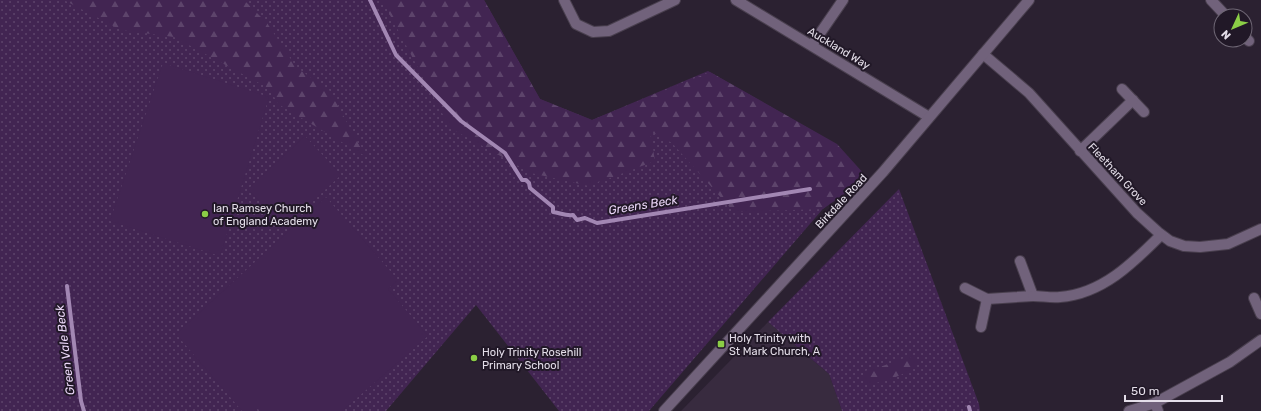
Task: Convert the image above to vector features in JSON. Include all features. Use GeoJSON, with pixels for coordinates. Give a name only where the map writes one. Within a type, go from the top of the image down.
{"type":"FeatureCollection","features":[{"type":"Feature","properties":{"kind":"street"},"geometry":{"type":"LineString","coordinates":[[564,0],[576,24],[592,32],[609,31],[675,0]]}},
{"type":"Feature","properties":{"kind":"street","name":"Auckland Way"},"geometry":{"type":"LineString","coordinates":[[736,0],[929,117]]}},
{"type":"Feature","properties":{"kind":"street"},"geometry":{"type":"LineString","coordinates":[[812,45],[843,0]]}},
{"type":"Feature","properties":{"kind":"street","name":"Birkdale Road"},"geometry":{"type":"LineString","coordinates":[[664,411],[883,172],[1029,0]]}},
{"type":"Feature","properties":{"kind":"street"},"geometry":{"type":"LineString","coordinates":[[1211,0],[1218,8]]}},
{"type":"Feature","properties":{"kind":"street","name":"Fleetham Grove"},"geometry":{"type":"LineString","coordinates":[[983,54],[1029,93],[1137,213],[1170,242],[1184,246],[1200,247],[1228,244],[1261,229]]}},
{"type":"Feature","properties":{"kind":"street"},"geometry":{"type":"LineString","coordinates":[[1122,89],[1144,112]]}},
{"type":"Feature","properties":{"kind":"street"},"geometry":{"type":"LineString","coordinates":[[1080,150],[1133,100]]}},
{"type":"Feature","properties":{"kind":"street"},"geometry":{"type":"LineString","coordinates":[[965,288],[987,299],[1033,296],[1060,297],[1083,292],[1109,280],[1129,266],[1161,235]]}},
{"type":"Feature","properties":{"kind":"street"},"geometry":{"type":"LineString","coordinates":[[1020,261],[1033,296]]}},
{"type":"Feature","properties":{"kind":"street"},"geometry":{"type":"LineString","coordinates":[[1254,298],[1261,314]]}},
{"type":"Feature","properties":{"kind":"street"},"geometry":{"type":"LineString","coordinates":[[981,327],[987,299]]}},
{"type":"Feature","properties":{"kind":"street"},"geometry":{"type":"LineString","coordinates":[[1129,411],[1156,407],[1230,362],[1261,340]]}},
{"type":"Feature","properties":{"kind":"shaded area"},"geometry":{"type":"Polygon","coordinates":[[[768,322],[829,374],[842,411],[681,411],[768,322]]]}},
{"type":"Feature","properties":{"kind":"green space"},"geometry":{"type":"Polygon","coordinates":[[[0,0],[484,0],[540,99],[592,120],[708,71],[820,135],[834,196],[649,411],[559,411],[476,305],[386,411],[0,411],[0,0]]]}},
{"type":"Feature","properties":{"kind":"green space"},"geometry":{"type":"Polygon","coordinates":[[[64,0],[244,0],[267,23],[296,67],[330,91],[365,156],[278,104],[270,89],[174,37],[121,30],[64,0]]]}},
{"type":"Feature","properties":{"kind":"green space"},"geometry":{"type":"Polygon","coordinates":[[[382,0],[484,0],[540,99],[592,120],[710,72],[837,144],[865,175],[854,187],[823,209],[734,212],[672,143],[650,131],[655,161],[589,186],[531,173],[450,128],[382,0]]]}},
{"type":"Feature","properties":{"kind":"green space"},"geometry":{"type":"Polygon","coordinates":[[[163,63],[269,97],[220,256],[110,221],[163,63]]]}},
{"type":"Feature","properties":{"kind":"green space"},"geometry":{"type":"Polygon","coordinates":[[[305,136],[341,175],[284,228],[248,189],[305,136]]]}},
{"type":"Feature","properties":{"kind":"green space"},"geometry":{"type":"Polygon","coordinates":[[[899,189],[979,404],[980,411],[842,411],[829,374],[768,322],[899,189]]]}},
{"type":"Feature","properties":{"kind":"green space"},"geometry":{"type":"Polygon","coordinates":[[[326,197],[398,280],[388,289],[428,336],[342,411],[260,411],[257,408],[253,411],[242,411],[176,334],[326,197]]]}},
{"type":"Feature","properties":{"kind":"green space"},"geometry":{"type":"Polygon","coordinates":[[[907,357],[916,359],[916,365],[906,372],[894,378],[876,383],[870,384],[864,380],[865,371],[907,357]]]}},
{"type":"Feature","properties":{"kind":"waterway","name":"Greens Beck"},"geometry":{"type":"LineString","coordinates":[[370,0],[396,55],[461,121],[505,153],[522,180],[526,180],[529,183],[530,188],[553,207],[553,212],[573,215],[577,220],[585,218],[597,223],[810,189]]}},
{"type":"Feature","properties":{"kind":"waterway","name":"Green Vale Beck"},"geometry":{"type":"LineString","coordinates":[[67,286],[81,401],[84,411]]}},
{"type":"Feature","properties":{"kind":"waterway","name":"Greens Beck"},"geometry":{"type":"LineString","coordinates":[[969,407],[970,411]]}},
{"type":"Feature","properties":{"kind":"place","name":"Ian Ramsey Church of England Academy"},"geometry":{"type":"Point","coordinates":[205,214]}},
{"type":"Feature","properties":{"kind":"place","name":"Holy Trinity with St Mark Church, A"},"geometry":{"type":"Point","coordinates":[721,344]}},
{"type":"Feature","properties":{"kind":"place","name":"Holy Trinity Rosehill Primary School"},"geometry":{"type":"Point","coordinates":[474,358]}}]}
